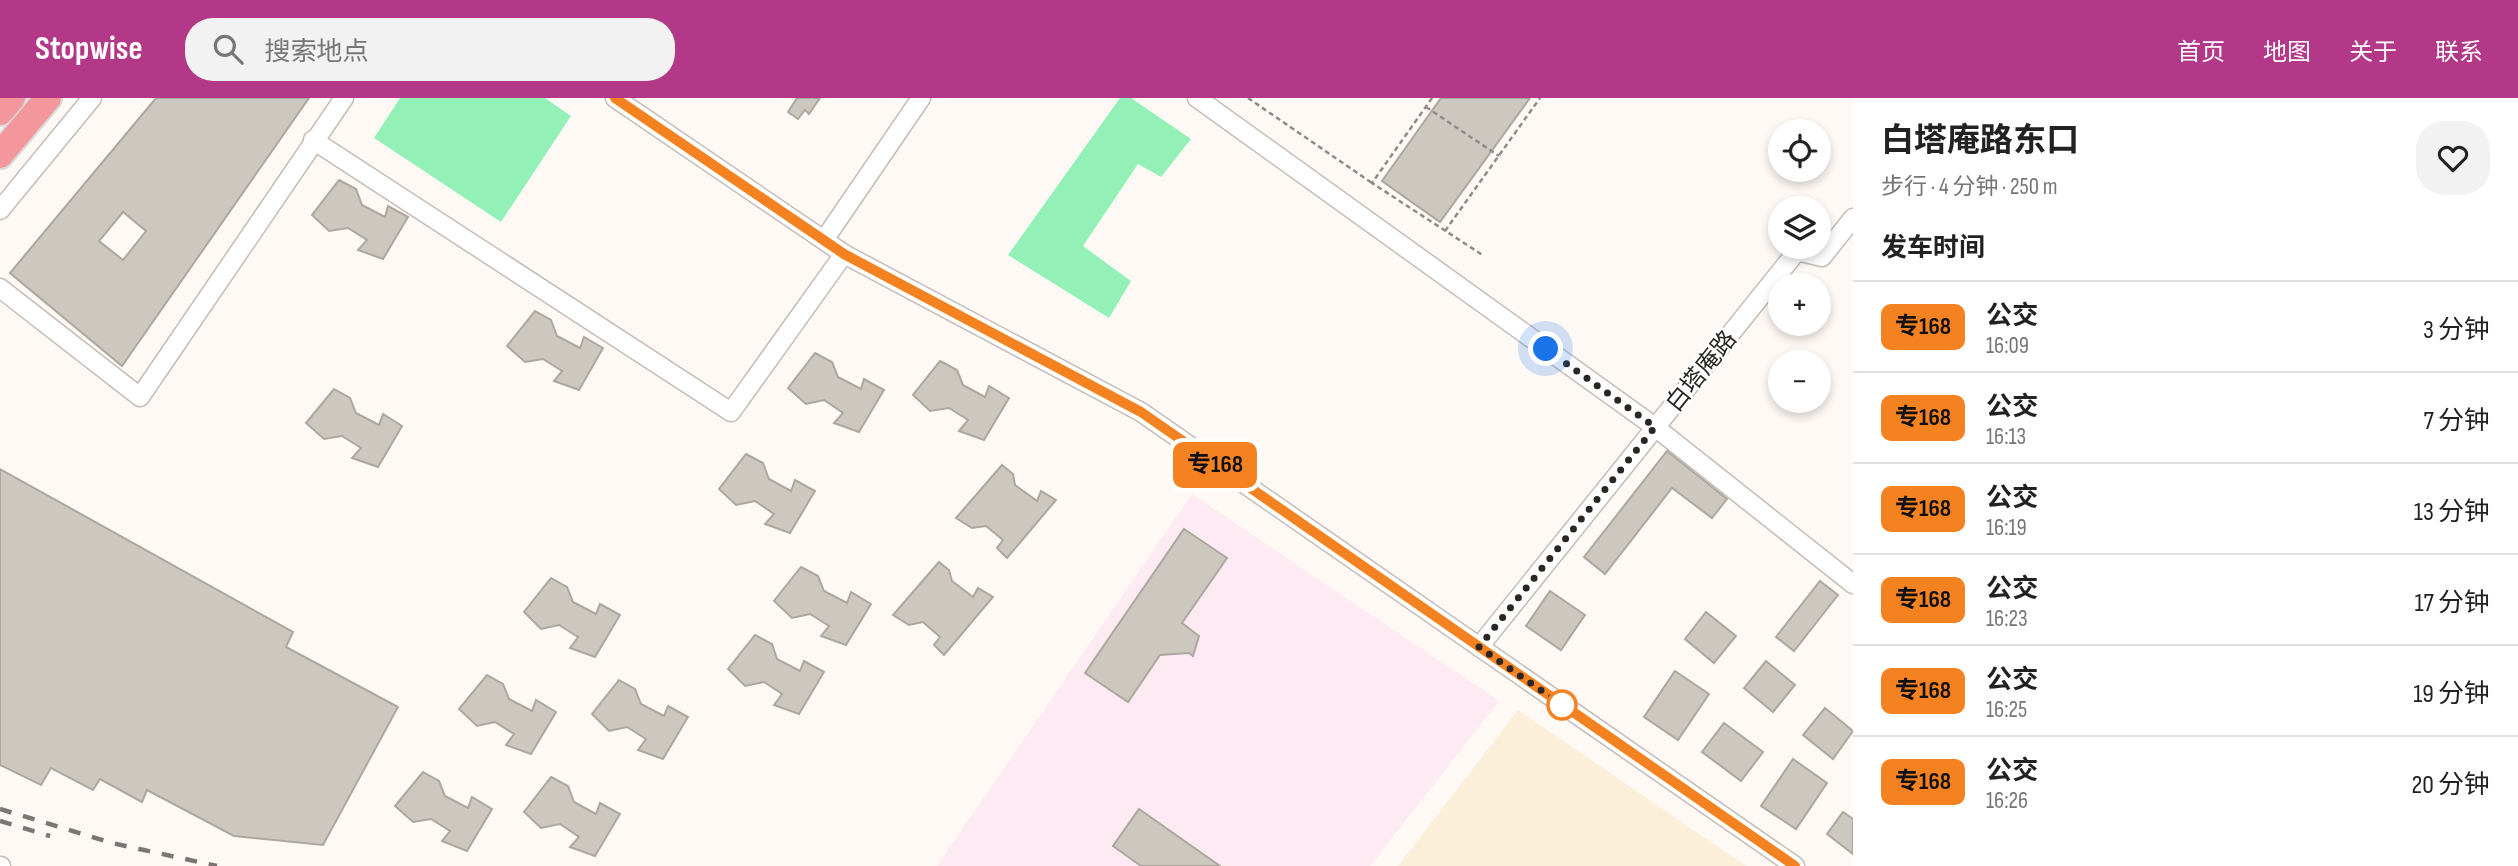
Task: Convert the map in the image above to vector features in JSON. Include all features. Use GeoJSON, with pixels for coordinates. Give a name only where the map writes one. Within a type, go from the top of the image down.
{"type":"FeatureCollection","features":[{"type":"Feature","properties":{"kind":"highway"},"geometry":{"type":"LineString","coordinates":[[0,112],[12,98]]}},
{"type":"Feature","properties":{"kind":"highway"},"geometry":{"type":"LineString","coordinates":[[0,155],[48,98]]}},
{"type":"Feature","properties":{"kind":"street"},"geometry":{"type":"LineString","coordinates":[[0,210],[92,98]]}},
{"type":"Feature","properties":{"kind":"street"},"geometry":{"type":"LineString","coordinates":[[0,288],[140,397],[344,98]]}},
{"type":"Feature","properties":{"kind":"street"},"geometry":{"type":"LineString","coordinates":[[615,98],[844,254],[1141,412],[1795,866]]}},
{"type":"Feature","properties":{"kind":"street"},"geometry":{"type":"LineString","coordinates":[[824,240],[921,98]]}},
{"type":"Feature","properties":{"kind":"street"},"geometry":{"type":"LineString","coordinates":[[1197,98],[1655,427],[1853,584]]}},
{"type":"Feature","properties":{"kind":"street"},"geometry":{"type":"LineString","coordinates":[[313,140],[731,412],[844,254]]}},
{"type":"Feature","properties":{"kind":"street","name":"白塔庵路"},"geometry":{"type":"LineString","coordinates":[[1479,647],[1797,251],[1822,257],[1853,218]]}},
{"type":"Feature","properties":{"kind":"path"},"geometry":{"type":"LineString","coordinates":[[1248,98],[1484,256]]}},
{"type":"Feature","properties":{"kind":"path"},"geometry":{"type":"LineString","coordinates":[[1372,183],[1432,98]]}},
{"type":"Feature","properties":{"kind":"path"},"geometry":{"type":"LineString","coordinates":[[1446,231],[1540,98]]}},
{"type":"Feature","properties":{"kind":"path"},"geometry":{"type":"LineString","coordinates":[[1426,107],[1499,156]]}},
{"type":"Feature","properties":{"kind":"shaded area"},"geometry":{"type":"Polygon","coordinates":[[[1192,494],[1499,701],[1370,866],[937,866],[1192,494]]]}},
{"type":"Feature","properties":{"kind":"shaded area"},"geometry":{"type":"Polygon","coordinates":[[[1518,710],[1746,866],[1398,866],[1518,710]]]}},
{"type":"Feature","properties":{"kind":"green space"},"geometry":{"type":"Polygon","coordinates":[[[400,98],[545,98],[571,116],[501,222],[374,138],[400,98]]]}},
{"type":"Feature","properties":{"kind":"green space"},"geometry":{"type":"Polygon","coordinates":[[[1120,98],[1131,98],[1191,139],[1161,177],[1138,164],[1083,246],[1131,281],[1109,318],[1008,255],[1120,98]]]}},
{"type":"Feature","properties":{"kind":"building"},"geometry":{"type":"Polygon","coordinates":[[[156,98],[309,98],[122,366],[10,273],[156,98]],[[123,212],[99,241],[123,260],[146,231],[123,212]]]}},
{"type":"Feature","properties":{"kind":"building"},"geometry":{"type":"Polygon","coordinates":[[[797,98],[820,98],[809,114],[805,110],[798,119],[788,112],[797,98]]]}},
{"type":"Feature","properties":{"kind":"building"},"geometry":{"type":"Polygon","coordinates":[[[1441,98],[1530,98],[1440,222],[1382,181],[1441,98]]]}},
{"type":"Feature","properties":{"kind":"building"},"geometry":{"type":"Polygon","coordinates":[[[339,180],[356,189],[362,205],[385,217],[388,206],[408,217],[383,259],[358,250],[367,240],[348,228],[329,231],[312,215],[339,180]]]}},
{"type":"Feature","properties":{"kind":"building"},"geometry":{"type":"Polygon","coordinates":[[[535,311],[551,320],[557,336],[580,348],[584,337],[603,348],[579,390],[554,381],[562,371],[543,359],[525,362],[507,346],[535,311]]]}},
{"type":"Feature","properties":{"kind":"building"},"geometry":{"type":"Polygon","coordinates":[[[815,353],[832,362],[838,377],[861,389],[864,379],[884,390],[859,432],[834,423],[843,413],[824,400],[806,404],[788,388],[815,353]]]}},
{"type":"Feature","properties":{"kind":"building"},"geometry":{"type":"Polygon","coordinates":[[[940,361],[957,370],[963,385],[985,397],[989,386],[1009,398],[984,440],[959,431],[968,420],[949,408],[930,411],[913,395],[940,361]]]}},
{"type":"Feature","properties":{"kind":"building"},"geometry":{"type":"Polygon","coordinates":[[[334,389],[350,398],[356,413],[379,425],[383,414],[402,426],[378,467],[352,458],[361,448],[342,436],[324,439],[306,423],[334,389]]]}},
{"type":"Feature","properties":{"kind":"building"},"geometry":{"type":"Polygon","coordinates":[[[1667,451],[1727,499],[1712,518],[1672,488],[1605,574],[1584,557],[1667,451]]]}},
{"type":"Feature","properties":{"kind":"building"},"geometry":{"type":"Polygon","coordinates":[[[746,454],[763,463],[769,479],[791,491],[795,480],[815,491],[790,533],[765,524],[774,514],[755,501],[736,505],[719,489],[746,454]]]}},
{"type":"Feature","properties":{"kind":"building"},"geometry":{"type":"Polygon","coordinates":[[[1002,465],[1013,474],[1015,485],[1037,501],[1041,491],[1056,500],[1007,558],[997,548],[1003,540],[986,526],[972,528],[956,518],[1002,465]]]}},
{"type":"Feature","properties":{"kind":"building"},"geometry":{"type":"Polygon","coordinates":[[[0,469],[293,632],[286,647],[398,707],[323,845],[234,836],[147,790],[142,802],[100,779],[93,790],[51,768],[41,785],[0,765],[0,469]]]}},
{"type":"Feature","properties":{"kind":"building"},"geometry":{"type":"Polygon","coordinates":[[[1184,529],[1227,558],[1182,623],[1199,636],[1193,656],[1189,653],[1160,655],[1128,702],[1085,673],[1184,529]]]}},
{"type":"Feature","properties":{"kind":"building"},"geometry":{"type":"Polygon","coordinates":[[[939,562],[949,570],[952,581],[973,597],[978,588],[993,597],[944,655],[934,645],[940,637],[923,622],[909,625],[893,615],[939,562]]]}},
{"type":"Feature","properties":{"kind":"building"},"geometry":{"type":"Polygon","coordinates":[[[801,567],[818,576],[824,591],[847,603],[851,592],[871,604],[846,645],[821,636],[829,626],[810,614],[792,618],[774,601],[801,567]]]}},
{"type":"Feature","properties":{"kind":"building"},"geometry":{"type":"Polygon","coordinates":[[[551,578],[567,587],[573,602],[596,614],[600,604],[620,615],[595,657],[570,648],[578,637],[559,625],[541,629],[524,612],[551,578]]]}},
{"type":"Feature","properties":{"kind":"building"},"geometry":{"type":"Polygon","coordinates":[[[1820,581],[1838,595],[1794,651],[1776,637],[1820,581]]]}},
{"type":"Feature","properties":{"kind":"building"},"geometry":{"type":"Polygon","coordinates":[[[1550,591],[1585,615],[1561,650],[1526,626],[1550,591]]]}},
{"type":"Feature","properties":{"kind":"building"},"geometry":{"type":"Polygon","coordinates":[[[1706,612],[1736,636],[1714,663],[1685,639],[1706,612]]]}},
{"type":"Feature","properties":{"kind":"building"},"geometry":{"type":"Polygon","coordinates":[[[755,635],[772,644],[777,659],[800,671],[804,661],[824,672],[799,714],[774,705],[782,694],[764,682],[745,686],[728,669],[755,635]]]}},
{"type":"Feature","properties":{"kind":"building"},"geometry":{"type":"Polygon","coordinates":[[[1766,661],[1795,685],[1773,712],[1744,688],[1766,661]]]}},
{"type":"Feature","properties":{"kind":"building"},"geometry":{"type":"Polygon","coordinates":[[[1675,671],[1709,694],[1678,740],[1644,717],[1675,671]]]}},
{"type":"Feature","properties":{"kind":"building"},"geometry":{"type":"Polygon","coordinates":[[[487,675],[503,684],[509,699],[532,711],[536,700],[556,712],[531,754],[506,745],[514,734],[495,722],[477,726],[459,709],[487,675]]]}},
{"type":"Feature","properties":{"kind":"building"},"geometry":{"type":"Polygon","coordinates":[[[619,680],[635,689],[641,704],[664,716],[668,706],[688,717],[663,759],[638,750],[646,739],[627,727],[609,731],[592,714],[619,680]]]}},
{"type":"Feature","properties":{"kind":"building"},"geometry":{"type":"Polygon","coordinates":[[[1825,708],[1853,731],[1833,759],[1803,735],[1825,708]]]}},
{"type":"Feature","properties":{"kind":"building"},"geometry":{"type":"Polygon","coordinates":[[[1724,723],[1763,752],[1741,781],[1702,752],[1724,723]]]}},
{"type":"Feature","properties":{"kind":"building"},"geometry":{"type":"Polygon","coordinates":[[[1793,759],[1827,783],[1796,829],[1761,806],[1793,759]]]}},
{"type":"Feature","properties":{"kind":"building"},"geometry":{"type":"Polygon","coordinates":[[[423,772],[439,781],[445,796],[468,808],[472,797],[492,809],[467,851],[442,841],[450,831],[431,819],[413,822],[395,806],[423,772]]]}},
{"type":"Feature","properties":{"kind":"building"},"geometry":{"type":"Polygon","coordinates":[[[551,777],[568,786],[574,802],[596,814],[600,803],[620,814],[595,856],[570,847],[579,837],[560,824],[541,828],[524,812],[551,777]]]}},
{"type":"Feature","properties":{"kind":"building"},"geometry":{"type":"Polygon","coordinates":[[[1139,809],[1220,866],[1141,866],[1113,846],[1139,809]]]}},
{"type":"Feature","properties":{"kind":"building"},"geometry":{"type":"Polygon","coordinates":[[[1843,812],[1853,819],[1853,854],[1827,834],[1843,812]]]}},
{"type":"Feature","properties":{"kind":"railway"},"geometry":{"type":"LineString","coordinates":[[0,809],[112,843],[217,866]]}},
{"type":"Feature","properties":{"kind":"railway"},"geometry":{"type":"LineString","coordinates":[[0,821],[50,836]]}},
{"type":"Feature","properties":{"kind":"bus line","name":"专168"},"geometry":{"type":"LineString","coordinates":[[615,98],[844,254],[1141,412],[1795,866]]}},
{"type":"Feature","properties":{"kind":"route"},"geometry":{"type":"LineString","coordinates":[[1546,349],[1655,427],[1479,647],[1562,705]]}}]}
